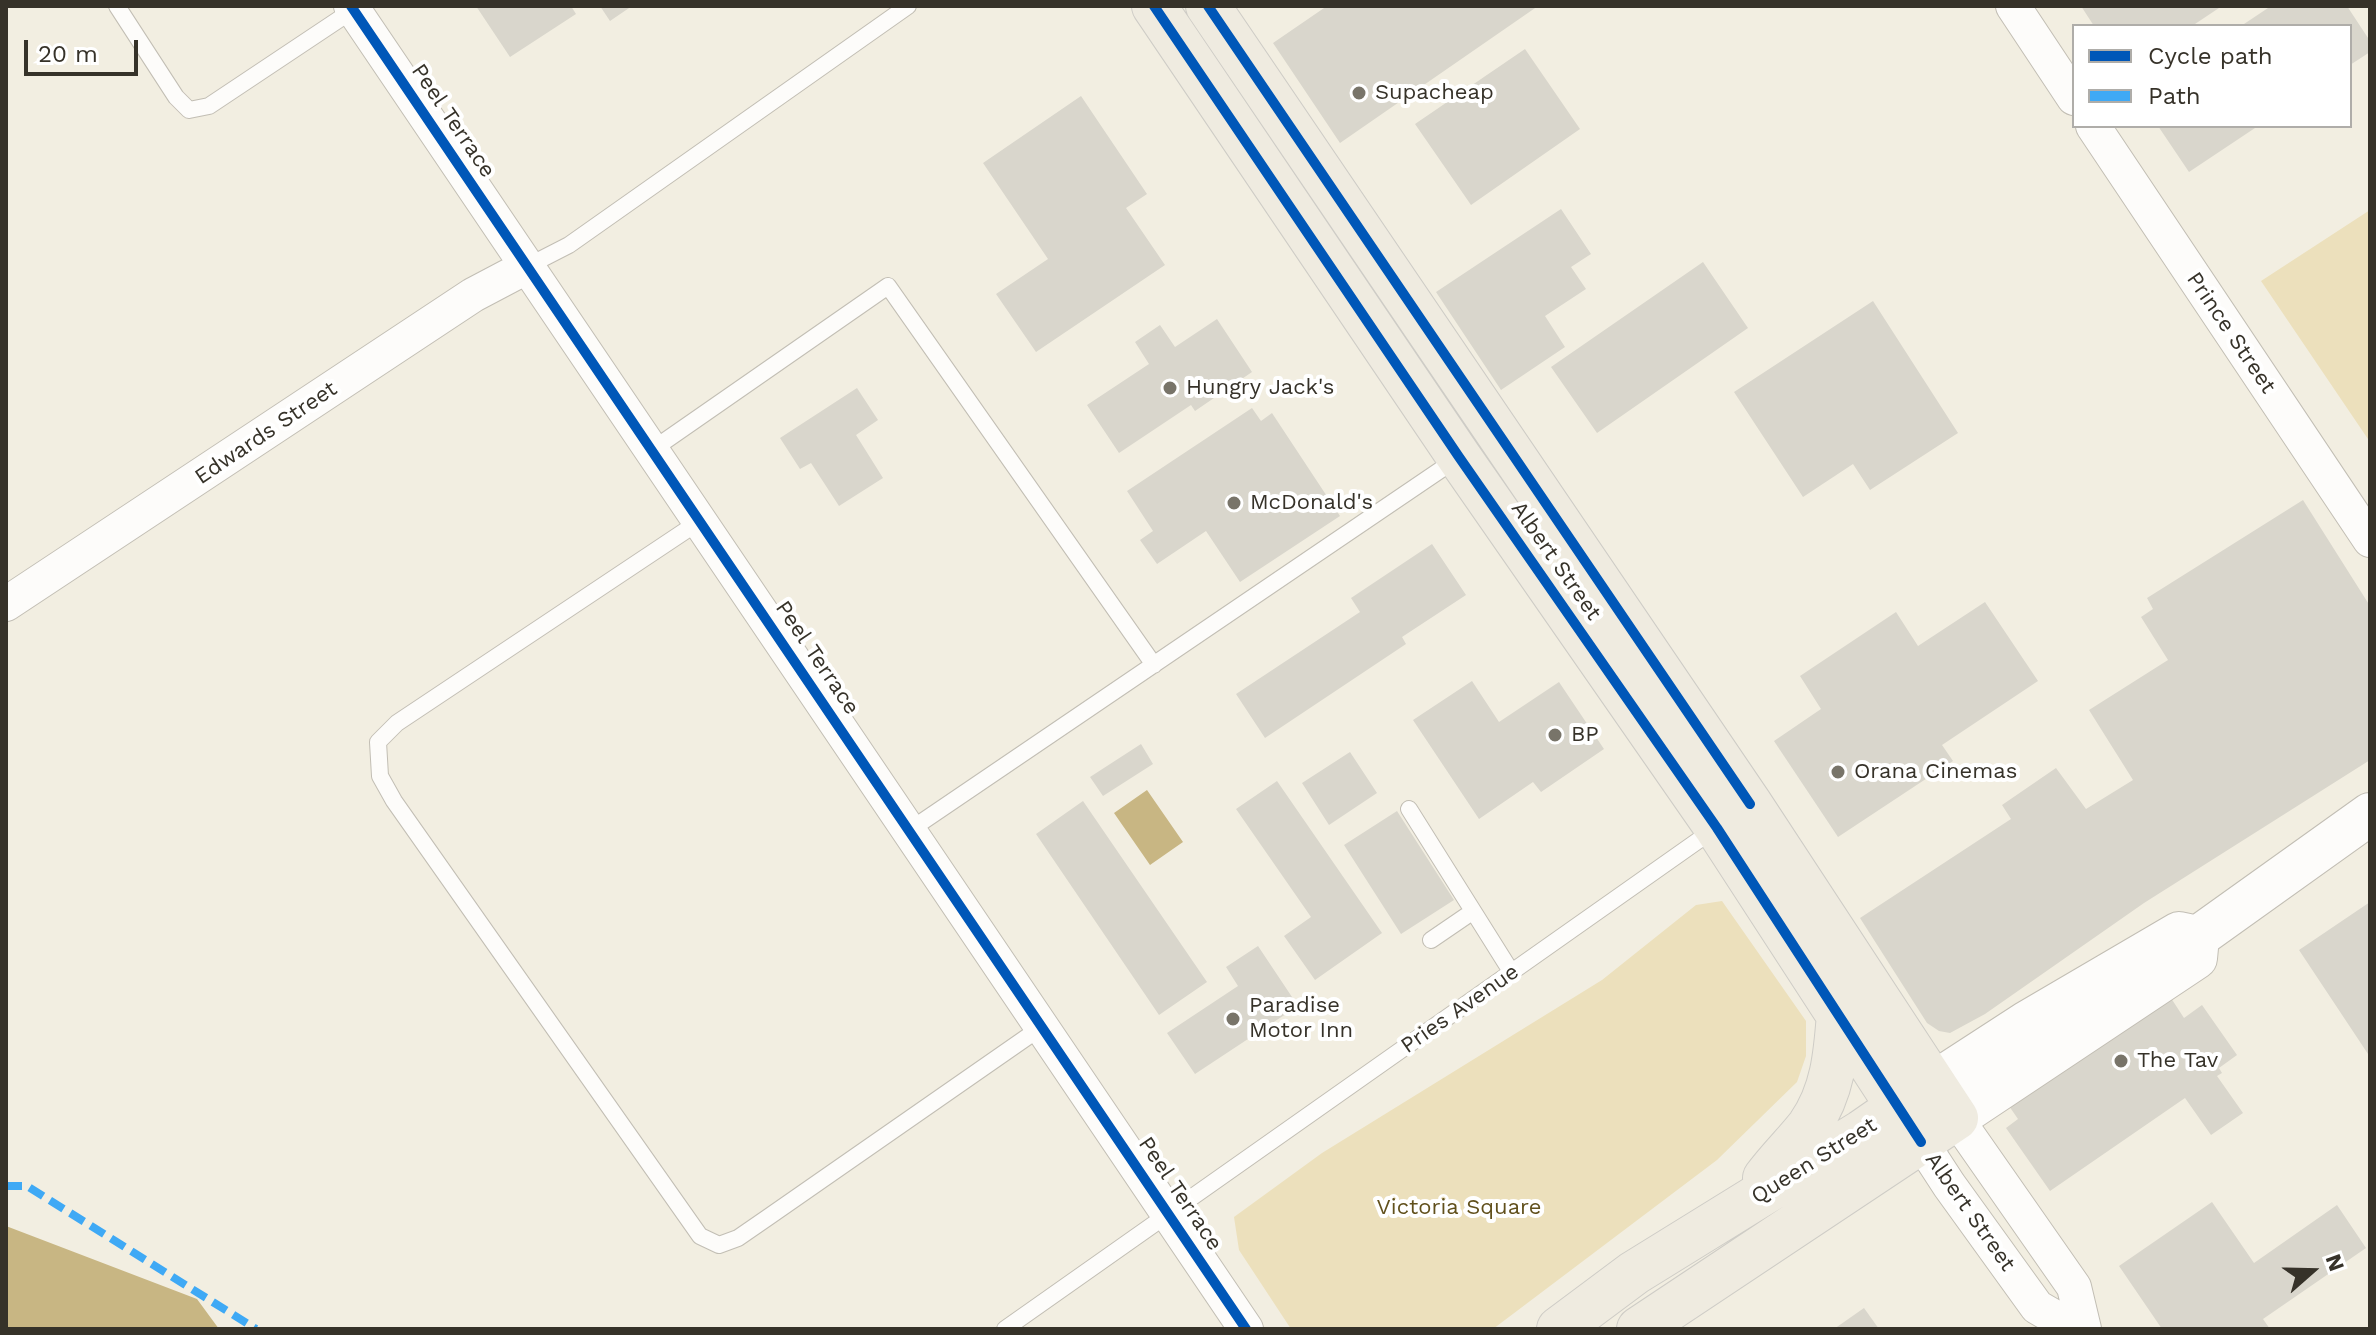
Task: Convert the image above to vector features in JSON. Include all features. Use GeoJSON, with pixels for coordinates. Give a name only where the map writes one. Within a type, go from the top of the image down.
{"type":"FeatureCollection","features":[{"type":"Feature","properties":{"kind":"main road","name":"Albert Street"},"geometry":{"type":"LineString","coordinates":[[1154,6],[1459,457],[1734,816],[1839,1014],[1927,1113]]}},
{"type":"Feature","properties":{"kind":"main road","name":"Albert Street"},"geometry":{"type":"LineString","coordinates":[[1208,6],[1927,1113]]}},
{"type":"Feature","properties":{"kind":"main road"},"geometry":{"type":"LineString","coordinates":[[1744,1205],[1809,1126],[1826,1096],[1836,1059],[1839,1014]]}},
{"type":"Feature","properties":{"kind":"main road","name":"Queen Street"},"geometry":{"type":"LineString","coordinates":[[1559,1329],[1634,1273],[1744,1205],[1927,1113]]}},
{"type":"Feature","properties":{"kind":"main road","name":"Queen Street"},"geometry":{"type":"LineString","coordinates":[[1639,1329],[1927,1113]]}},
{"type":"Feature","properties":{"kind":"street"},"geometry":{"type":"LineString","coordinates":[[2013,6],[2072,95]]}},
{"type":"Feature","properties":{"kind":"street","name":"Peel Terrace"},"geometry":{"type":"LineString","coordinates":[[351,7],[1246,1329]]}},
{"type":"Feature","properties":{"kind":"street","name":"Prince Street"},"geometry":{"type":"LineString","coordinates":[[2094,128],[2370,540]]}},
{"type":"Feature","properties":{"kind":"street","name":"Edwards Street"},"geometry":{"type":"LineString","coordinates":[[6,604],[473,295],[528,266]]}},
{"type":"Feature","properties":{"kind":"street","name":"Queen Street"},"geometry":{"type":"LineString","coordinates":[[1927,1113],[2027,1022],[2179,933],[2198,937],[2370,814]]}},
{"type":"Feature","properties":{"kind":"street","name":"Albert Street"},"geometry":{"type":"LineString","coordinates":[[1927,1113],[1949,1185],[2037,1307],[2075,1329]]}},
{"type":"Feature","properties":{"kind":"street","name":"Albert Street"},"geometry":{"type":"LineString","coordinates":[[1927,1113],[2074,1287],[2084,1329]]}},
{"type":"Feature","properties":{"kind":"lane"},"geometry":{"type":"LineString","coordinates":[[117,6],[176,97],[189,110],[209,106],[351,7]]}},
{"type":"Feature","properties":{"kind":"lane"},"geometry":{"type":"LineString","coordinates":[[528,266],[569,245],[908,6]]}},
{"type":"Feature","properties":{"kind":"lane"},"geometry":{"type":"LineString","coordinates":[[652,450],[888,286],[1154,665]]}},
{"type":"Feature","properties":{"kind":"lane"},"geometry":{"type":"LineString","coordinates":[[910,830],[1459,457]]}},
{"type":"Feature","properties":{"kind":"lane"},"geometry":{"type":"LineString","coordinates":[[700,521],[397,723],[378,742],[380,776],[394,801],[700,1236],[719,1245],[738,1238],[1043,1026]]}},
{"type":"Feature","properties":{"kind":"lane"},"geometry":{"type":"LineString","coordinates":[[1409,809],[1512,973]]}},
{"type":"Feature","properties":{"kind":"lane","name":"Pries Avenue"},"geometry":{"type":"LineString","coordinates":[[1005,1329],[1734,816]]}},
{"type":"Feature","properties":{"kind":"lane"},"geometry":{"type":"LineString","coordinates":[[1431,940],[1472,912]]}},
{"type":"Feature","properties":{"kind":"green space"},"geometry":{"type":"Polygon","coordinates":[[[2370,210],[2370,442],[2261,281],[2370,210]]]}},
{"type":"Feature","properties":{"kind":"green space","name":"Victoria Square"},"geometry":{"type":"Polygon","coordinates":[[[1722,901],[1806,1021],[1806,1056],[1797,1082],[1717,1160],[1493,1329],[1291,1329],[1239,1250],[1234,1217],[1322,1153],[1602,980],[1696,905],[1722,901]]]}},
{"type":"Feature","properties":{"kind":"shaded area"},"geometry":{"type":"Polygon","coordinates":[[[1147,790],[1183,842],[1150,865],[1114,813],[1147,790]]]}},
{"type":"Feature","properties":{"kind":"shaded area"},"geometry":{"type":"Polygon","coordinates":[[[6,1226],[197,1299],[219,1329],[6,1329],[6,1226]]]}},
{"type":"Feature","properties":{"kind":"building"},"geometry":{"type":"Polygon","coordinates":[[[476,6],[571,6],[576,14],[510,57],[476,6]]]}},
{"type":"Feature","properties":{"kind":"building"},"geometry":{"type":"Polygon","coordinates":[[[600,6],[632,6],[610,21],[600,6]]]}},
{"type":"Feature","properties":{"kind":"building","name":"Supacheap"},"geometry":{"type":"Polygon","coordinates":[[[1327,6],[1538,6],[1340,143],[1273,43],[1327,6]]]}},
{"type":"Feature","properties":{"kind":"building"},"geometry":{"type":"Polygon","coordinates":[[[2081,6],[2222,6],[2195,24],[2093,24],[2081,6]]]}},
{"type":"Feature","properties":{"kind":"building"},"geometry":{"type":"Polygon","coordinates":[[[2271,6],[2347,6],[2370,41],[2370,52],[2352,64],[2352,24],[2244,24],[2271,6]]]}},
{"type":"Feature","properties":{"kind":"building"},"geometry":{"type":"Polygon","coordinates":[[[1525,49],[1580,129],[1471,205],[1415,124],[1525,49]]]}},
{"type":"Feature","properties":{"kind":"building"},"geometry":{"type":"Polygon","coordinates":[[[1081,96],[1147,194],[1126,208],[1165,265],[1036,352],[996,294],[1048,259],[983,163],[1081,96]]]}},
{"type":"Feature","properties":{"kind":"building"},"geometry":{"type":"Polygon","coordinates":[[[2159,128],[2255,128],[2189,172],[2159,128]]]}},
{"type":"Feature","properties":{"kind":"building"},"geometry":{"type":"Polygon","coordinates":[[[1561,209],[1591,254],[1571,267],[1586,289],[1545,316],[1565,347],[1501,390],[1436,292],[1561,209]]]}},
{"type":"Feature","properties":{"kind":"building"},"geometry":{"type":"Polygon","coordinates":[[[1703,262],[1748,328],[1597,433],[1551,367],[1703,262]]]}},
{"type":"Feature","properties":{"kind":"building"},"geometry":{"type":"Polygon","coordinates":[[[1873,301],[1958,433],[1870,490],[1853,464],[1803,497],[1734,392],[1873,301]]]}},
{"type":"Feature","properties":{"kind":"building","name":"Hungry Jack's"},"geometry":{"type":"Polygon","coordinates":[[[1217,319],[1252,372],[1195,411],[1191,405],[1119,453],[1087,405],[1149,364],[1135,342],[1160,325],[1175,347],[1217,319]]]}},
{"type":"Feature","properties":{"kind":"building"},"geometry":{"type":"Polygon","coordinates":[[[857,388],[878,420],[856,435],[883,478],[839,506],[811,463],[800,469],[780,438],[857,388]]]}},
{"type":"Feature","properties":{"kind":"building","name":"McDonald's"},"geometry":{"type":"Polygon","coordinates":[[[1252,408],[1261,421],[1272,413],[1340,516],[1240,582],[1206,531],[1157,564],[1140,540],[1153,531],[1127,491],[1252,408]]]}},
{"type":"Feature","properties":{"kind":"building"},"geometry":{"type":"Polygon","coordinates":[[[2303,500],[2370,606],[2370,760],[2144,903],[1985,1014],[1950,1033],[1939,1031],[1927,1023],[1860,918],[2011,819],[2002,805],[2056,768],[2086,809],[2133,780],[2089,710],[2168,660],[2141,617],[2153,609],[2147,598],[2303,500]]]}},
{"type":"Feature","properties":{"kind":"building"},"geometry":{"type":"Polygon","coordinates":[[[1432,544],[1466,595],[1402,637],[1406,644],[1265,738],[1236,694],[1360,612],[1351,598],[1432,544]]]}},
{"type":"Feature","properties":{"kind":"building"},"geometry":{"type":"Polygon","coordinates":[[[1985,602],[2038,681],[1942,745],[1953,761],[1838,837],[1774,741],[1821,709],[1800,676],[1896,612],[1918,646],[1985,602]]]}},
{"type":"Feature","properties":{"kind":"building"},"geometry":{"type":"Polygon","coordinates":[[[1472,681],[1499,722],[1559,682],[1604,749],[1541,792],[1533,782],[1479,819],[1413,720],[1472,681]]]}},
{"type":"Feature","properties":{"kind":"building"},"geometry":{"type":"Polygon","coordinates":[[[1141,744],[1153,764],[1103,796],[1090,777],[1141,744]]]}},
{"type":"Feature","properties":{"kind":"building"},"geometry":{"type":"Polygon","coordinates":[[[1350,752],[1377,793],[1329,825],[1302,783],[1350,752]]]}},
{"type":"Feature","properties":{"kind":"building"},"geometry":{"type":"Polygon","coordinates":[[[1277,781],[1382,933],[1315,980],[1284,936],[1311,917],[1236,809],[1277,781]]]}},
{"type":"Feature","properties":{"kind":"building"},"geometry":{"type":"Polygon","coordinates":[[[1083,801],[1207,982],[1159,1015],[1036,834],[1083,801]]]}},
{"type":"Feature","properties":{"kind":"building"},"geometry":{"type":"Polygon","coordinates":[[[1397,811],[1454,900],[1401,934],[1344,845],[1397,811]]]}},
{"type":"Feature","properties":{"kind":"building"},"geometry":{"type":"Polygon","coordinates":[[[2370,902],[2370,1057],[2299,950],[2370,902]]]}},
{"type":"Feature","properties":{"kind":"building","name":"Paradise Motor Inn"},"geometry":{"type":"Polygon","coordinates":[[[1258,946],[1298,1006],[1195,1074],[1167,1033],[1238,986],[1226,967],[1258,946]]]}},
{"type":"Feature","properties":{"kind":"building"},"geometry":{"type":"Polygon","coordinates":[[[2169,995],[2184,1018],[2202,1005],[2237,1055],[2219,1068],[2222,1073],[2217,1076],[2243,1113],[2211,1135],[2185,1098],[2050,1191],[2006,1128],[2018,1119],[2009,1106],[2169,995]]]}},
{"type":"Feature","properties":{"kind":"building"},"geometry":{"type":"Polygon","coordinates":[[[2212,1202],[2254,1263],[2337,1205],[2366,1248],[2263,1319],[2270,1329],[2162,1329],[2119,1266],[2212,1202]]]}},
{"type":"Feature","properties":{"kind":"building"},"geometry":{"type":"Polygon","coordinates":[[[1864,1308],[1879,1329],[1834,1329],[1864,1308]]]}},
{"type":"Feature","properties":{"kind":"marked path"},"geometry":{"type":"LineString","coordinates":[[6,1186],[27,1186],[256,1329]]}},
{"type":"Feature","properties":{"kind":"cycle path"},"geometry":{"type":"LineString","coordinates":[[351,6],[1246,1329]]}},
{"type":"Feature","properties":{"kind":"cycle path"},"geometry":{"type":"LineString","coordinates":[[1154,6],[1459,457],[1717,828],[1921,1142]]}},
{"type":"Feature","properties":{"kind":"cycle path"},"geometry":{"type":"LineString","coordinates":[[1208,6],[1750,804]]}},
{"type":"Feature","properties":{"kind":"place","name":"Supacheap"},"geometry":{"type":"Point","coordinates":[1359,93]}},
{"type":"Feature","properties":{"kind":"place","name":"Hungry Jack's"},"geometry":{"type":"Point","coordinates":[1170,388]}},
{"type":"Feature","properties":{"kind":"place","name":"McDonald's"},"geometry":{"type":"Point","coordinates":[1234,503]}},
{"type":"Feature","properties":{"kind":"place","name":"BP"},"geometry":{"type":"Point","coordinates":[1555,735]}},
{"type":"Feature","properties":{"kind":"place","name":"Orana Cinemas"},"geometry":{"type":"Point","coordinates":[1838,772]}},
{"type":"Feature","properties":{"kind":"place","name":"Paradise Motor Inn"},"geometry":{"type":"Point","coordinates":[1233,1019]}},
{"type":"Feature","properties":{"kind":"place","name":"The Tav"},"geometry":{"type":"Point","coordinates":[2121,1061]}}]}
